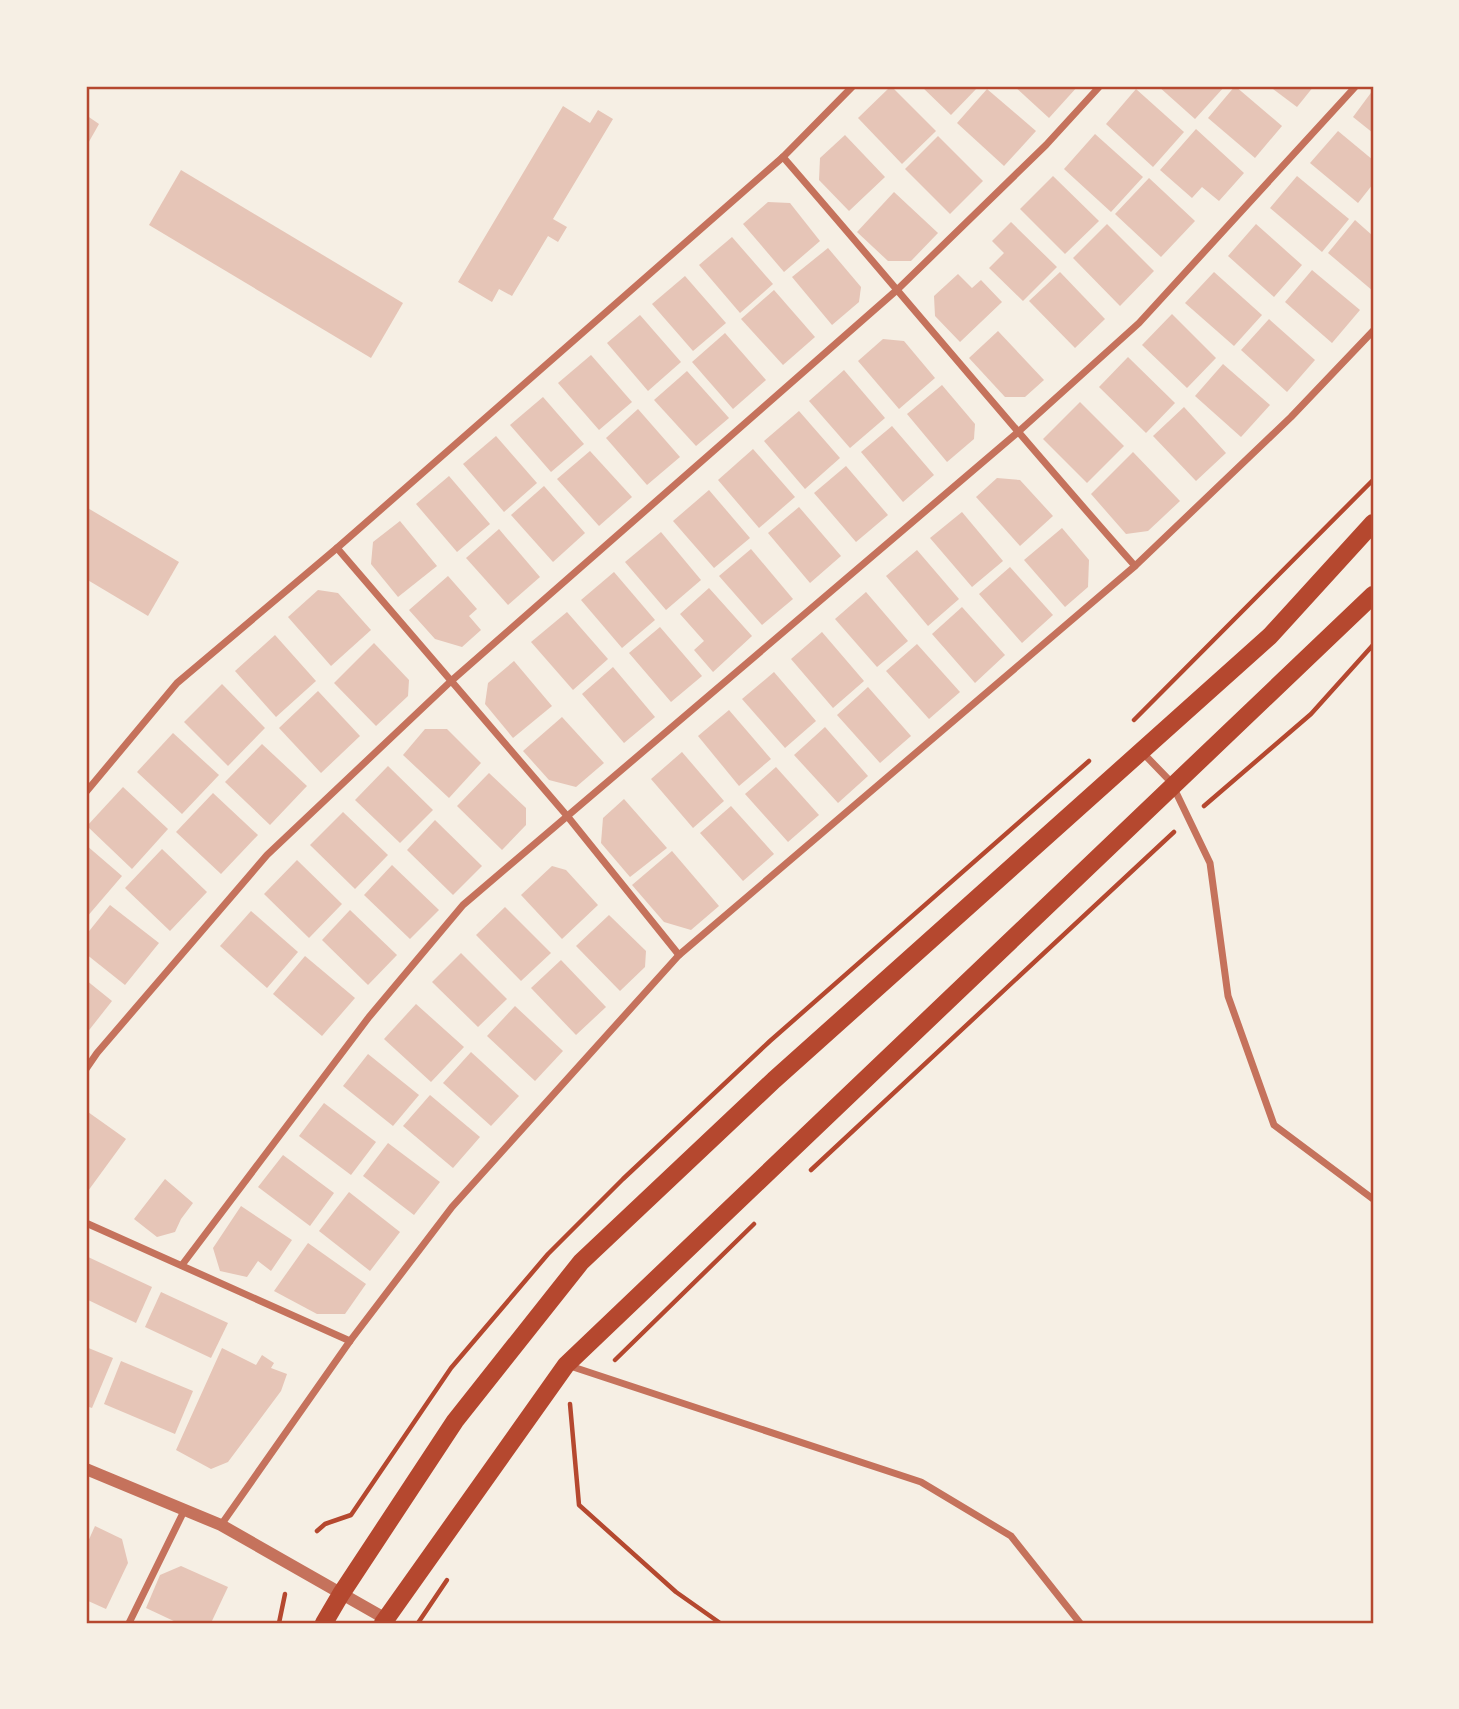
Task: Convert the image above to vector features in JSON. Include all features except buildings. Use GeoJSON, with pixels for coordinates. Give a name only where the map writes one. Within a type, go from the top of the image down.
{"type":"FeatureCollection","features":[{"type":"Feature","properties":{"kind":"main road"},"geometry":{"type":"LineString","coordinates":[[324,1623],[455,1421],[581,1262],[774,1080],[1270,636],[1373,523]]}},
{"type":"Feature","properties":{"kind":"main road"},"geometry":{"type":"LineString","coordinates":[[386,1622],[566,1365],[1373,595]]}},
{"type":"Feature","properties":{"kind":"street"},"geometry":{"type":"LineString","coordinates":[[86,792],[177,683],[337,548],[783,157],[853,86]]}},
{"type":"Feature","properties":{"kind":"street"},"geometry":{"type":"LineString","coordinates":[[86,1069],[267,855],[450,682],[898,289],[1046,145],[1100,86]]}},
{"type":"Feature","properties":{"kind":"street"},"geometry":{"type":"LineString","coordinates":[[182,1265],[369,1017],[463,905],[1017,433],[1139,323],[1356,86]]}},
{"type":"Feature","properties":{"kind":"street"},"geometry":{"type":"LineString","coordinates":[[783,157],[898,289],[1017,433],[1135,566]]}},
{"type":"Feature","properties":{"kind":"street"},"geometry":{"type":"LineString","coordinates":[[220,1525],[350,1340],[452,1207],[679,955],[1135,566],[1291,417],[1373,331]]}},
{"type":"Feature","properties":{"kind":"street"},"geometry":{"type":"LineString","coordinates":[[337,548],[568,817],[679,955]]}},
{"type":"Feature","properties":{"kind":"street"},"geometry":{"type":"LineString","coordinates":[[1142,752],[1171,782],[1210,863],[1228,996],[1274,1125],[1373,1199]]}},
{"type":"Feature","properties":{"kind":"street"},"geometry":{"type":"LineString","coordinates":[[86,1223],[350,1340]]}},
{"type":"Feature","properties":{"kind":"street"},"geometry":{"type":"LineString","coordinates":[[566,1365],[921,1482],[1011,1536],[1080,1623]]}},
{"type":"Feature","properties":{"kind":"street"},"geometry":{"type":"LineString","coordinates":[[86,1469],[220,1525],[386,1622]]}},
{"type":"Feature","properties":{"kind":"street"},"geometry":{"type":"LineString","coordinates":[[129,1623],[184,1511]]}},
{"type":"Feature","properties":{"kind":"path"},"geometry":{"type":"LineString","coordinates":[[802,1179],[1189,819],[1311,714],[1373,645]]}},
{"type":"Feature","properties":{"kind":"path"},"geometry":{"type":"LineString","coordinates":[[564,1410],[762,1216]]}},
{"type":"Feature","properties":{"kind":"path"},"geometry":{"type":"LineString","coordinates":[[566,1365],[579,1505],[676,1592],[720,1623]]}},
{"type":"Feature","properties":{"kind":"path"},"geometry":{"type":"LineString","coordinates":[[418,1623],[450,1577]]}},
{"type":"Feature","properties":{"kind":"path"},"geometry":{"type":"LineString","coordinates":[[279,1623],[285,1594]]}}]}
